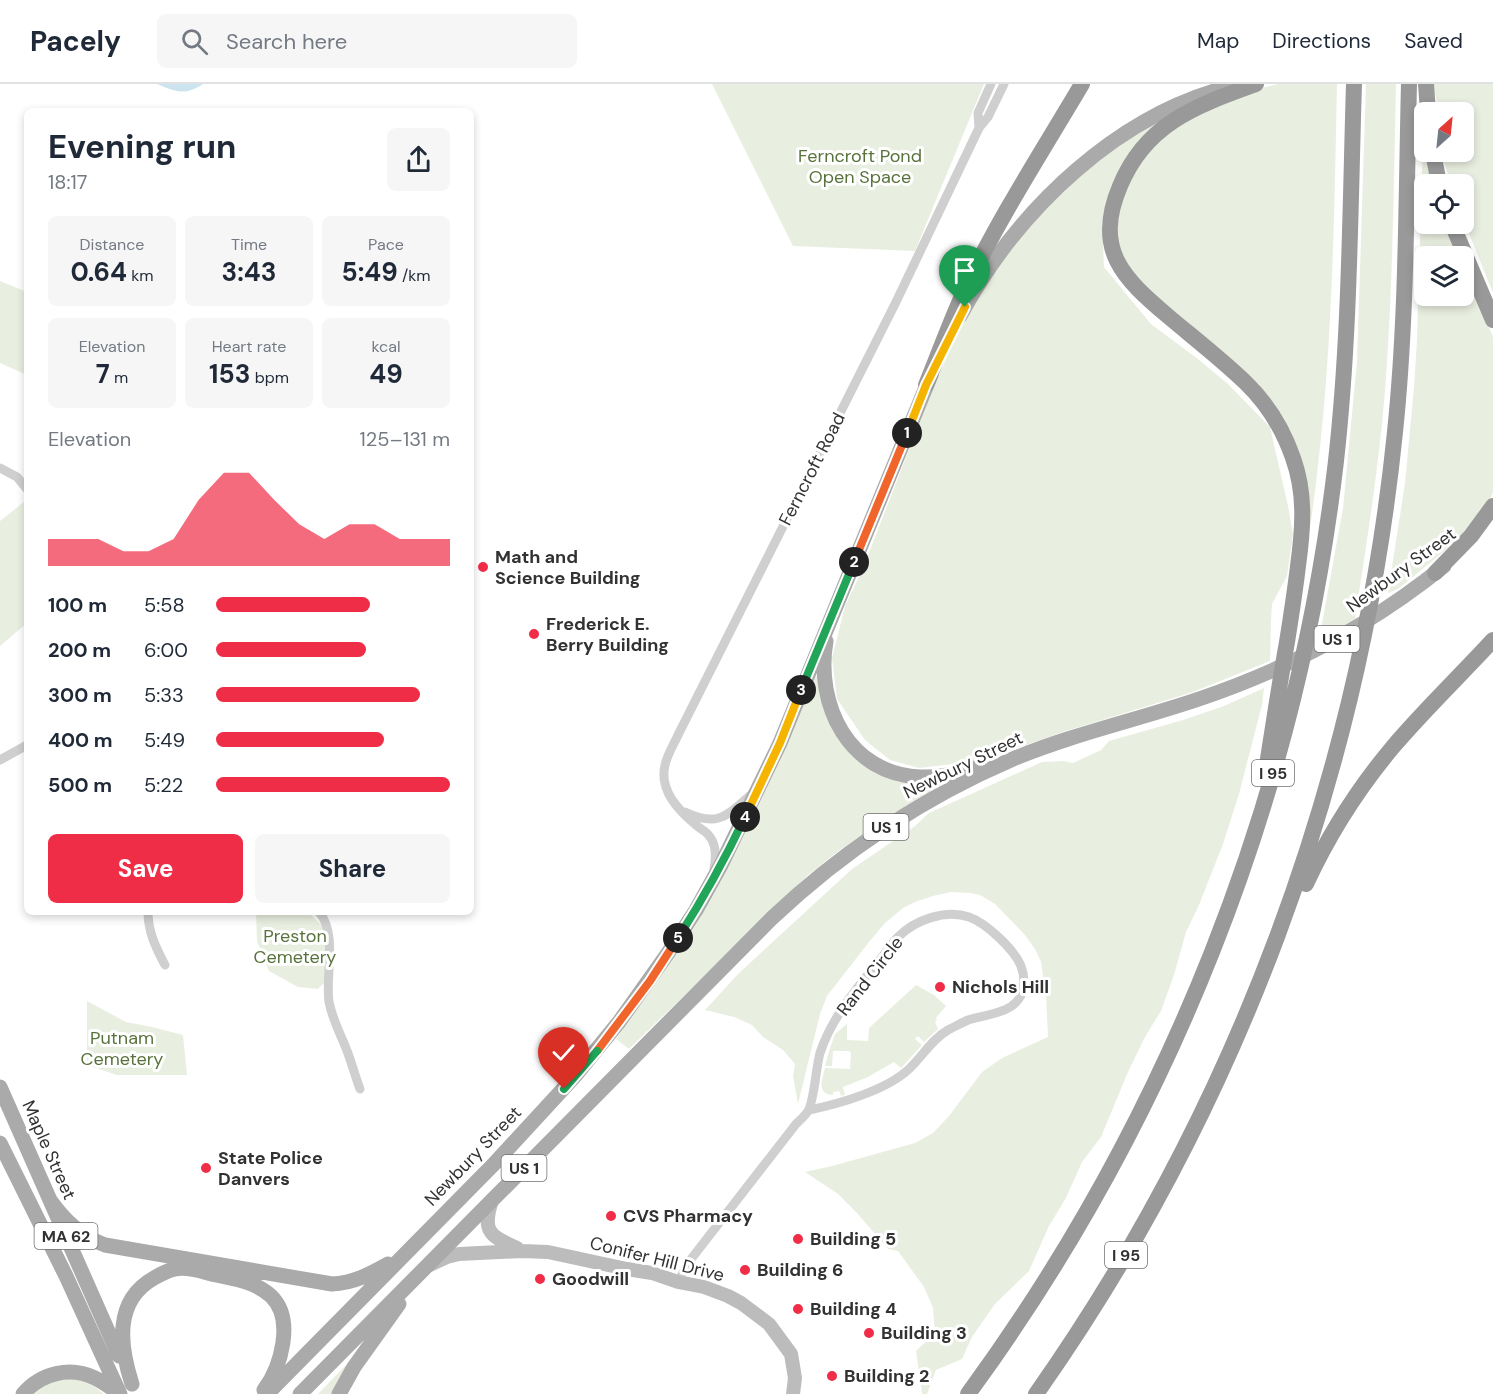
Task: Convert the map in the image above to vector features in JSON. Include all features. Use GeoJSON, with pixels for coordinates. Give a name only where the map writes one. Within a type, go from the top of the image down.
{"type":"FeatureCollection","features":[{"type":"Feature","properties":{"kind":"highway"},"geometry":{"type":"LineString","coordinates":[[926,385],[982,256],[1082,84]]}},
{"type":"Feature","properties":{"kind":"highway"},"geometry":{"type":"LineString","coordinates":[[1256,84],[1206,102],[1174,119],[1143,146],[1123,177],[1110,219],[1113,251],[1122,271],[1137,289],[1234,372],[1258,396],[1284,435],[1298,475],[1302,503],[1301,546],[1256,831]]}},
{"type":"Feature","properties":{"kind":"highway","name":"I 95"},"geometry":{"type":"LineString","coordinates":[[968,1394],[1056,1264],[1134,1125],[1197,991],[1256,831],[1285,732],[1301,663],[1333,485],[1346,337],[1354,84]]}},
{"type":"Feature","properties":{"kind":"highway","name":"I 95"},"geometry":{"type":"LineString","coordinates":[[1036,1394],[1103,1294],[1145,1222],[1204,1108],[1266,969],[1309,848],[1329,781],[1355,675],[1375,574],[1390,469],[1400,375],[1409,84]]}},
{"type":"Feature","properties":{"kind":"highway"},"geometry":{"type":"LineString","coordinates":[[1426,84],[1427,102]]}},
{"type":"Feature","properties":{"kind":"highway"},"geometry":{"type":"LineString","coordinates":[[1456,234],[1493,320]]}},
{"type":"Feature","properties":{"kind":"highway"},"geometry":{"type":"LineString","coordinates":[[1435,573],[1471,536],[1493,506]]}},
{"type":"Feature","properties":{"kind":"highway"},"geometry":{"type":"LineString","coordinates":[[1247,1013],[1317,860],[1348,806],[1393,746],[1493,640]]}},
{"type":"Feature","properties":{"kind":"main road","name":"Newbury Street"},"geometry":{"type":"LineString","coordinates":[[267,1394],[493,1165],[587,1062],[650,981],[696,910],[721,866],[780,743],[926,385],[965,307],[1019,229],[1058,188],[1101,151],[1148,120],[1216,89],[1241,84]]}},
{"type":"Feature","properties":{"kind":"main road","name":"Newbury Street"},"geometry":{"type":"LineString","coordinates":[[300,1394],[767,923],[823,873],[890,824],[981,774],[1046,747],[1196,700],[1261,676],[1338,639],[1409,593],[1463,550],[1493,521]]}},
{"type":"Feature","properties":{"kind":"main road"},"geometry":{"type":"LineString","coordinates":[[837,603],[825,649],[826,686],[839,728],[844,737],[865,758],[890,771],[904,775],[931,777],[957,773],[1046,747]]}},
{"type":"Feature","properties":{"kind":"main road","name":"Maple Street"},"geometry":{"type":"LineString","coordinates":[[0,1087],[50,1200],[127,1392]]}},
{"type":"Feature","properties":{"kind":"main road","name":"MA 62"},"geometry":{"type":"LineString","coordinates":[[0,1143],[127,1392]]}},
{"type":"Feature","properties":{"kind":"main road"},"geometry":{"type":"LineString","coordinates":[[50,1200],[75,1229],[105,1245],[315,1282],[339,1284],[359,1280],[406,1253]]}},
{"type":"Feature","properties":{"kind":"main road"},"geometry":{"type":"LineString","coordinates":[[339,1394],[354,1368],[426,1267]]}},
{"type":"Feature","properties":{"kind":"main road"},"geometry":{"type":"LineString","coordinates":[[23,1394],[43,1378],[65,1372],[91,1376],[127,1392],[123,1344],[124,1321],[129,1306],[137,1292],[148,1281],[163,1272],[176,1268],[245,1281],[261,1288],[279,1307],[284,1329],[284,1343],[270,1382],[261,1394]]}},
{"type":"Feature","properties":{"kind":"street","name":"Ferncroft Road"},"geometry":{"type":"LineString","coordinates":[[979,128],[978,113],[991,84]]}},
{"type":"Feature","properties":{"kind":"street","name":"Ferncroft Road"},"geometry":{"type":"LineString","coordinates":[[710,885],[716,857],[714,844],[711,837],[680,810],[669,795],[665,784],[665,764],[669,753],[896,302],[979,128],[988,117],[1004,84]]}},
{"type":"Feature","properties":{"kind":"street"},"geometry":{"type":"LineString","coordinates":[[0,468],[17,477],[24,485]]}},
{"type":"Feature","properties":{"kind":"street"},"geometry":{"type":"LineString","coordinates":[[0,760],[24,747]]}},
{"type":"Feature","properties":{"kind":"street"},"geometry":{"type":"LineString","coordinates":[[680,810],[699,818],[717,819],[730,813],[759,788]]}},
{"type":"Feature","properties":{"kind":"street","name":"Rand Circle"},"geometry":{"type":"LineString","coordinates":[[678,1282],[688,1263],[809,1110],[820,1054],[829,1033],[863,980],[897,938],[905,931],[932,917],[948,914],[962,915],[987,927],[1011,951],[1021,965],[1024,976],[1022,994],[1016,1003],[1006,1010],[968,1021],[947,1031],[929,1046],[910,1068],[891,1081],[855,1098],[809,1110]]}},
{"type":"Feature","properties":{"kind":"street"},"geometry":{"type":"LineString","coordinates":[[148,915],[153,941],[165,965]]}},
{"type":"Feature","properties":{"kind":"street"},"geometry":{"type":"LineString","coordinates":[[321,915],[327,927],[329,940],[329,1000],[336,1028],[344,1042],[360,1089]]}},
{"type":"Feature","properties":{"kind":"street","name":"Conifer Hill Drive"},"geometry":{"type":"LineString","coordinates":[[492,1200],[487,1221],[488,1228],[504,1242],[522,1251]]}},
{"type":"Feature","properties":{"kind":"street","name":"Conifer Hill Drive"},"geometry":{"type":"LineString","coordinates":[[426,1267],[459,1254],[548,1252],[652,1273],[678,1282],[704,1287],[741,1303],[769,1324],[791,1354],[795,1378],[794,1394]]}},
{"type":"Feature","properties":{"kind":"green space","name":"Ferncroft Pond Open Space"},"geometry":{"type":"Polygon","coordinates":[[[712,84],[984,84],[915,251],[793,246],[712,84]]]}},
{"type":"Feature","properties":{"kind":"green space"},"geometry":{"type":"Polygon","coordinates":[[[1278,84],[1337,84],[1331,309],[1323,422],[1309,534],[1282,419],[1135,281],[1116,242],[1120,194],[1162,133],[1247,92],[1278,84]]]}},
{"type":"Feature","properties":{"kind":"green space"},"geometry":{"type":"Polygon","coordinates":[[[1366,84],[1396,84],[1392,258],[1385,394],[1374,491],[1355,619],[1319,640],[1343,508],[1357,361],[1366,84]]]}},
{"type":"Feature","properties":{"kind":"green space"},"geometry":{"type":"Polygon","coordinates":[[[1433,84],[1493,84],[1493,293],[1469,234],[1474,234],[1474,174],[1448,174],[1444,162],[1474,162],[1474,102],[1437,102],[1433,84]]]}},
{"type":"Feature","properties":{"kind":"green space"},"geometry":{"type":"Polygon","coordinates":[[[1156,124],[1134,149],[1112,184],[1102,220],[1104,267],[1151,324],[1227,383],[1270,427],[1293,534],[1287,576],[1272,604],[1270,661],[1193,692],[1063,732],[980,761],[919,768],[890,760],[865,740],[837,699],[832,658],[845,606],[863,568],[931,393],[964,318],[1022,231],[1102,156],[1147,126],[1156,124]]]}},
{"type":"Feature","properties":{"kind":"green space"},"geometry":{"type":"Polygon","coordinates":[[[1422,162],[1430,162],[1433,174],[1422,174],[1422,162]]]}},
{"type":"Feature","properties":{"kind":"green space"},"geometry":{"type":"Polygon","coordinates":[[[1420,234],[1451,234],[1456,246],[1420,246],[1420,234]]]}},
{"type":"Feature","properties":{"kind":"green space"},"geometry":{"type":"Polygon","coordinates":[[[0,281],[24,291],[24,374],[0,363],[0,281]]]}},
{"type":"Feature","properties":{"kind":"green space"},"geometry":{"type":"Polygon","coordinates":[[[1474,290],[1493,337],[1493,493],[1459,539],[1398,589],[1388,593],[1405,483],[1418,306],[1474,306],[1474,290]]]}},
{"type":"Feature","properties":{"kind":"green space"},"geometry":{"type":"Polygon","coordinates":[[[24,502],[24,626],[0,646],[0,521],[24,502]]]}},
{"type":"Feature","properties":{"kind":"green space"},"geometry":{"type":"Polygon","coordinates":[[[815,677],[817,677],[821,697],[857,756],[951,781],[877,825],[808,875],[629,1049],[616,1039],[695,922],[733,856],[758,806],[815,677]]]}},
{"type":"Feature","properties":{"kind":"green space"},"geometry":{"type":"Polygon","coordinates":[[[1264,688],[1262,705],[1239,794],[1223,844],[1186,932],[1161,1011],[1128,1072],[1101,1137],[1082,1162],[1029,1271],[995,1304],[972,1337],[962,1359],[936,1370],[927,1394],[922,1394],[916,1351],[935,1333],[933,1308],[924,1287],[898,1251],[888,1249],[838,1194],[805,1172],[915,1143],[933,1133],[949,1116],[982,1072],[1002,1058],[1048,1037],[1046,996],[1041,962],[1035,949],[1025,935],[995,904],[980,895],[951,892],[915,902],[903,908],[885,923],[827,996],[820,1014],[798,1104],[793,1076],[795,1064],[783,1050],[763,1037],[752,1025],[734,1017],[705,1010],[739,973],[852,869],[915,826],[929,813],[1042,762],[1073,763],[1101,750],[1109,741],[1224,706],[1264,688]]]}},
{"type":"Feature","properties":{"kind":"green space","name":"Preston Cemetery"},"geometry":{"type":"Polygon","coordinates":[[[256,915],[311,915],[332,935],[326,981],[318,989],[298,987],[269,971],[257,941],[256,915]]]}},
{"type":"Feature","properties":{"kind":"green space"},"geometry":{"type":"Polygon","coordinates":[[[916,985],[934,995],[946,1006],[936,1018],[938,1029],[924,1042],[918,1036],[915,1039],[922,1045],[901,1068],[894,1062],[868,1077],[843,1087],[845,1095],[841,1096],[839,1091],[833,1092],[833,1095],[824,1092],[822,1086],[825,1068],[850,1069],[851,1053],[849,1051],[833,1051],[832,1066],[825,1066],[835,1034],[847,1024],[847,1040],[868,1041],[869,1028],[916,985]]]}},
{"type":"Feature","properties":{"kind":"green space","name":"Putnam Cemetery"},"geometry":{"type":"Polygon","coordinates":[[[87,1001],[126,1022],[183,1035],[187,1075],[117,1075],[87,1065],[87,1001]]]}},
{"type":"Feature","properties":{"kind":"green space"},"geometry":{"type":"Polygon","coordinates":[[[345,1366],[347,1368],[334,1394],[318,1394],[345,1366]]]}},
{"type":"Feature","properties":{"kind":"green space"},"geometry":{"type":"Polygon","coordinates":[[[73,1377],[91,1384],[104,1394],[29,1394],[39,1386],[73,1377]]]}},
{"type":"Feature","properties":{"kind":"water"},"geometry":{"type":"Polygon","coordinates":[[[157,84],[203,84],[197,88],[180,92],[157,84]]]}},
{"type":"Feature","properties":{"kind":"place","name":"Math and Science Building"},"geometry":{"type":"Point","coordinates":[483,567]}},
{"type":"Feature","properties":{"kind":"place","name":"Frederick E. Berry Building"},"geometry":{"type":"Point","coordinates":[534,634]}},
{"type":"Feature","properties":{"kind":"place","name":"Nichols Hill"},"geometry":{"type":"Point","coordinates":[940,987]}},
{"type":"Feature","properties":{"kind":"place","name":"State Police Danvers"},"geometry":{"type":"Point","coordinates":[206,1168]}},
{"type":"Feature","properties":{"kind":"place","name":"CVS Pharmacy"},"geometry":{"type":"Point","coordinates":[611,1216]}},
{"type":"Feature","properties":{"kind":"place","name":"Building 5"},"geometry":{"type":"Point","coordinates":[798,1239]}},
{"type":"Feature","properties":{"kind":"place","name":"Building 6"},"geometry":{"type":"Point","coordinates":[745,1270]}},
{"type":"Feature","properties":{"kind":"place","name":"Goodwill"},"geometry":{"type":"Point","coordinates":[540,1279]}},
{"type":"Feature","properties":{"kind":"place","name":"Building 4"},"geometry":{"type":"Point","coordinates":[798,1309]}},
{"type":"Feature","properties":{"kind":"place","name":"Building 3"},"geometry":{"type":"Point","coordinates":[869,1333]}},
{"type":"Feature","properties":{"kind":"place","name":"Building 2"},"geometry":{"type":"Point","coordinates":[832,1376]}},
{"type":"Feature","properties":{"kind":"route"},"geometry":{"type":"LineString","coordinates":[[564,1089],[650,981],[696,910],[721,866],[780,743],[926,385],[965,307]]}}]}
